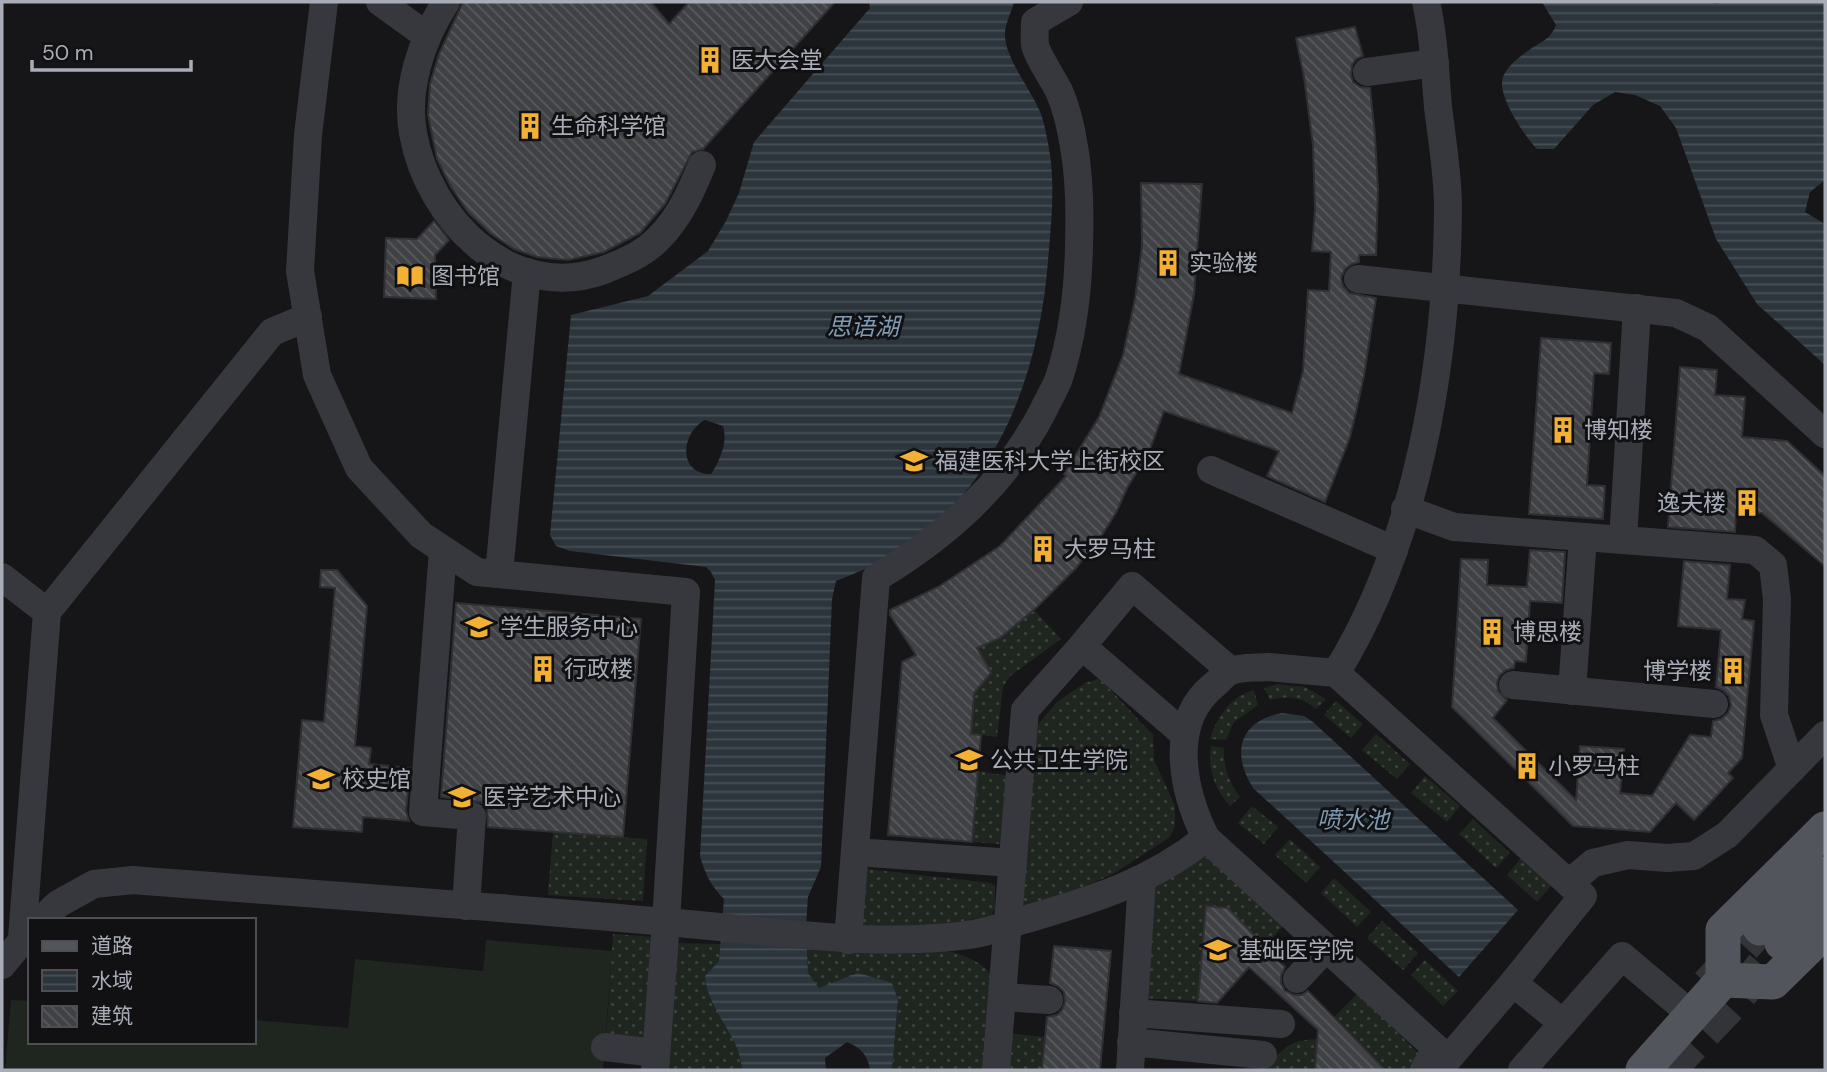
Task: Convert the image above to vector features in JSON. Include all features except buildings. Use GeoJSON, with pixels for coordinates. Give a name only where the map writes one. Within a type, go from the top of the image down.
{"type":"FeatureCollection","features":[{"type":"Feature","properties":{"kind":"main road"},"geometry":{"type":"LineString","coordinates":[[1643,1070],[1723,980],[1723,930],[1825,829]]}},
{"type":"Feature","properties":{"kind":"main road"},"geometry":{"type":"LineString","coordinates":[[1825,862],[1769,938],[1825,897]]}},
{"type":"Feature","properties":{"kind":"main road"},"geometry":{"type":"LineString","coordinates":[[1723,980],[1773,982],[1825,931]]}},
{"type":"Feature","properties":{"kind":"street"},"geometry":{"type":"LineString","coordinates":[[324,2],[308,135],[300,271],[317,374],[359,468],[421,535],[477,572],[686,592],[656,1062],[604,1047]]}},
{"type":"Feature","properties":{"kind":"street"},"geometry":{"type":"LineString","coordinates":[[380,2],[428,36]]}},
{"type":"Feature","properties":{"kind":"street"},"geometry":{"type":"LineString","coordinates":[[446,2],[433,22],[418,63],[412,100],[412,131],[420,163],[441,204],[470,239],[502,264],[553,276],[581,276],[636,256],[660,237],[674,220],[687,200],[702,165]]}},
{"type":"Feature","properties":{"kind":"street"},"geometry":{"type":"LineString","coordinates":[[835,938],[855,852],[876,578],[907,560],[979,502],[1032,431],[1058,381],[1073,326],[1079,273],[1080,208],[1075,150],[1069,117],[1035,46],[1035,22],[1069,2]]}},
{"type":"Feature","properties":{"kind":"street"},"geometry":{"type":"LineString","coordinates":[[1336,673],[1357,638],[1383,583],[1394,550],[1417,470],[1430,408],[1444,307],[1448,205],[1433,32],[1426,2]]}},
{"type":"Feature","properties":{"kind":"street"},"geometry":{"type":"LineString","coordinates":[[1367,72],[1435,62]]}},
{"type":"Feature","properties":{"kind":"street"},"geometry":{"type":"LineString","coordinates":[[499,574],[527,272]]}},
{"type":"Feature","properties":{"kind":"street"},"geometry":{"type":"LineString","coordinates":[[1358,279],[1676,313],[1708,328],[1825,434]]}},
{"type":"Feature","properties":{"kind":"street"},"geometry":{"type":"LineString","coordinates":[[1623,540],[1637,309]]}},
{"type":"Feature","properties":{"kind":"street"},"geometry":{"type":"LineString","coordinates":[[32,918],[47,612],[272,332],[308,317]]}},
{"type":"Feature","properties":{"kind":"street"},"geometry":{"type":"LineString","coordinates":[[1211,470],[1394,550]]}},
{"type":"Feature","properties":{"kind":"street"},"geometry":{"type":"LineString","coordinates":[[1405,509],[1454,527],[1755,550],[1773,565],[1777,599],[1774,715],[1791,769]]}},
{"type":"Feature","properties":{"kind":"street"},"geometry":{"type":"LineString","coordinates":[[1572,691],[1583,537]]}},
{"type":"Feature","properties":{"kind":"street"},"geometry":{"type":"LineString","coordinates":[[443,550],[423,812],[472,816],[466,906]]}},
{"type":"Feature","properties":{"kind":"street"},"geometry":{"type":"LineString","coordinates":[[2,577],[47,612]]}},
{"type":"Feature","properties":{"kind":"street"},"geometry":{"type":"LineString","coordinates":[[996,1070],[1025,710],[1132,586],[1231,671]]}},
{"type":"Feature","properties":{"kind":"street"},"geometry":{"type":"LineString","coordinates":[[1082,646],[1185,735]]}},
{"type":"Feature","properties":{"kind":"street"},"geometry":{"type":"LineString","coordinates":[[1268,667],[1305,668],[1336,673],[1583,896],[1448,1059],[1430,1059],[1326,948],[1206,838],[1193,812],[1184,775],[1185,735],[1192,712],[1207,691],[1231,671],[1268,667]]}},
{"type":"Feature","properties":{"kind":"street"},"geometry":{"type":"LineString","coordinates":[[1513,685],[1714,704]]}},
{"type":"Feature","properties":{"kind":"street"},"geometry":{"type":"LineString","coordinates":[[1569,883],[1593,863],[1628,855],[1667,858],[1694,856],[1727,835],[1825,735]]}},
{"type":"Feature","properties":{"kind":"street"},"geometry":{"type":"LineString","coordinates":[[43,918],[58,904],[94,884],[133,880],[878,941],[970,935],[1103,897],[1180,859],[1206,838]]}},
{"type":"Feature","properties":{"kind":"street"},"geometry":{"type":"LineString","coordinates":[[855,852],[1013,863]]}},
{"type":"Feature","properties":{"kind":"street"},"geometry":{"type":"LineString","coordinates":[[1130,1070],[1142,880]]}},
{"type":"Feature","properties":{"kind":"street"},"geometry":{"type":"LineString","coordinates":[[2,965],[28,934]]}},
{"type":"Feature","properties":{"kind":"street"},"geometry":{"type":"LineString","coordinates":[[1297,979],[1326,948]]}},
{"type":"Feature","properties":{"kind":"street"},"geometry":{"type":"LineString","coordinates":[[1522,1070],[1622,956],[1692,1014]]}},
{"type":"Feature","properties":{"kind":"street"},"geometry":{"type":"LineString","coordinates":[[1513,983],[1563,1023]]}},
{"type":"Feature","properties":{"kind":"street"},"geometry":{"type":"LineString","coordinates":[[1002,997],[1049,1000]]}},
{"type":"Feature","properties":{"kind":"street"},"geometry":{"type":"LineString","coordinates":[[1131,1042],[1190,1059],[1261,1063],[1269,1039],[1281,1024],[1133,1013]]}},
{"type":"Feature","properties":{"kind":"street"},"geometry":{"type":"LineString","coordinates":[[1190,1059],[1193,1017]]}},
{"type":"Feature","properties":{"kind":"shaded area"},"geometry":{"type":"Polygon","coordinates":[[[1034,610],[1061,639],[1010,676],[1003,687],[997,737],[971,734],[974,693],[991,673],[977,648],[1000,638],[1034,610]]]}},
{"type":"Feature","properties":{"kind":"shaded area"},"geometry":{"type":"Polygon","coordinates":[[[1098,679],[1153,735],[1154,760],[1175,806],[1175,826],[1170,837],[1113,874],[1072,892],[1026,906],[1020,903],[1035,728],[1058,701],[1085,683],[1098,679]]]}},
{"type":"Feature","properties":{"kind":"shaded area"},"geometry":{"type":"Polygon","coordinates":[[[1277,684],[1305,687],[1326,699],[1316,709],[1294,698],[1270,700],[1264,688],[1277,684]]]}},
{"type":"Feature","properties":{"kind":"shaded area"},"geometry":{"type":"Polygon","coordinates":[[[1254,690],[1258,705],[1234,722],[1226,740],[1210,739],[1226,708],[1238,697],[1254,690]]]}},
{"type":"Feature","properties":{"kind":"shaded area"},"geometry":{"type":"Polygon","coordinates":[[[1336,701],[1363,724],[1351,738],[1324,715],[1336,701]]]}},
{"type":"Feature","properties":{"kind":"shaded area"},"geometry":{"type":"Polygon","coordinates":[[[1376,734],[1410,764],[1397,779],[1362,750],[1376,734]]]}},
{"type":"Feature","properties":{"kind":"shaded area"},"geometry":{"type":"Polygon","coordinates":[[[1211,746],[1224,748],[1228,774],[1240,797],[1230,806],[1213,778],[1211,746]]]}},
{"type":"Feature","properties":{"kind":"shaded area"},"geometry":{"type":"Polygon","coordinates":[[[978,771],[1008,776],[1003,841],[999,844],[972,842],[978,771]]]}},
{"type":"Feature","properties":{"kind":"shaded area"},"geometry":{"type":"Polygon","coordinates":[[[1425,776],[1460,806],[1447,822],[1411,793],[1425,776]]]}},
{"type":"Feature","properties":{"kind":"shaded area"},"geometry":{"type":"Polygon","coordinates":[[[1252,806],[1278,827],[1264,844],[1238,823],[1252,806]]]}},
{"type":"Feature","properties":{"kind":"shaded area"},"geometry":{"type":"Polygon","coordinates":[[[1473,819],[1510,853],[1496,868],[1459,834],[1473,819]]]}},
{"type":"Feature","properties":{"kind":"shaded area"},"geometry":{"type":"Polygon","coordinates":[[[553,832],[647,839],[643,901],[548,895],[553,832]]]}},
{"type":"Feature","properties":{"kind":"shaded area"},"geometry":{"type":"Polygon","coordinates":[[[1290,839],[1320,867],[1306,883],[1275,855],[1290,839]]]}},
{"type":"Feature","properties":{"kind":"shaded area"},"geometry":{"type":"Polygon","coordinates":[[[1205,845],[1288,920],[1266,946],[1228,908],[1206,906],[1198,1001],[1139,998],[1147,884],[1205,845]]]}},
{"type":"Feature","properties":{"kind":"shaded area"},"geometry":{"type":"Polygon","coordinates":[[[1521,858],[1552,885],[1537,902],[1507,875],[1521,858]]]}},
{"type":"Feature","properties":{"kind":"shaded area"},"geometry":{"type":"Polygon","coordinates":[[[858,868],[991,883],[995,886],[995,909],[984,926],[854,936],[858,868]]]}},
{"type":"Feature","properties":{"kind":"shaded area"},"geometry":{"type":"Polygon","coordinates":[[[1334,878],[1371,912],[1357,927],[1321,893],[1334,878]]]}},
{"type":"Feature","properties":{"kind":"shaded area"},"geometry":{"type":"Polygon","coordinates":[[[1382,921],[1418,953],[1403,970],[1367,938],[1382,921]]]}},
{"type":"Feature","properties":{"kind":"shaded area"},"geometry":{"type":"Polygon","coordinates":[[[613,934],[655,937],[648,1040],[606,1037],[613,934]]]}},
{"type":"Feature","properties":{"kind":"shaded area"},"geometry":{"type":"Polygon","coordinates":[[[486,940],[612,951],[603,1070],[5,1070],[11,1000],[28,1001],[28,1044],[256,1044],[256,1020],[348,1028],[355,959],[483,971],[486,940]]]}},
{"type":"Feature","properties":{"kind":"shaded area"},"geometry":{"type":"Polygon","coordinates":[[[673,943],[722,944],[719,961],[705,976],[711,1000],[735,1044],[742,1070],[664,1070],[673,943]]]}},
{"type":"Feature","properties":{"kind":"shaded area"},"geometry":{"type":"Polygon","coordinates":[[[807,945],[905,945],[956,953],[976,962],[991,974],[984,1070],[892,1070],[898,1000],[819,988],[808,973],[807,945]]]}},
{"type":"Feature","properties":{"kind":"shaded area"},"geometry":{"type":"Polygon","coordinates":[[[1425,960],[1458,991],[1443,1006],[1411,975],[1425,960]]]}},
{"type":"Feature","properties":{"kind":"shaded area"},"geometry":{"type":"Polygon","coordinates":[[[1358,993],[1418,1053],[1414,1070],[1380,1070],[1382,1067],[1333,1018],[1358,993]]]}},
{"type":"Feature","properties":{"kind":"shaded area"},"geometry":{"type":"Polygon","coordinates":[[[1006,1033],[1045,1037],[1042,1070],[1002,1070],[1006,1033]]]}},
{"type":"Feature","properties":{"kind":"shaded area"},"geometry":{"type":"Polygon","coordinates":[[[1317,1039],[1315,1070],[1267,1070],[1277,1056],[1293,1043],[1317,1039]]]}},
{"type":"Feature","properties":{"kind":"water","name":"思语湖"},"geometry":{"type":"Polygon","coordinates":[[[869,2],[1014,2],[1005,29],[1006,42],[1013,63],[1041,114],[1051,168],[1051,221],[1043,304],[1035,346],[1022,387],[1006,427],[986,464],[960,498],[930,528],[887,558],[836,581],[832,599],[821,867],[808,897],[808,973],[819,988],[858,973],[892,983],[898,1000],[892,1070],[870,1070],[863,1053],[847,1042],[825,1058],[826,1070],[742,1070],[736,1045],[711,1000],[705,976],[719,961],[724,899],[709,879],[700,856],[715,580],[706,567],[570,551],[556,546],[550,535],[571,315],[648,296],[708,251],[739,193],[754,142],[870,8],[869,2]],[[705,420],[691,433],[686,452],[692,467],[700,472],[711,474],[717,463],[724,445],[723,426],[705,420]]]}},
{"type":"Feature","properties":{"kind":"water"},"geometry":{"type":"Polygon","coordinates":[[[1542,2],[1825,2],[1825,180],[1810,192],[1805,212],[1825,224],[1825,365],[1757,304],[1716,239],[1676,128],[1660,106],[1635,95],[1615,92],[1593,105],[1554,149],[1537,149],[1532,143],[1509,108],[1502,82],[1505,72],[1512,64],[1545,40],[1554,30],[1556,25],[1542,2]]]}},
{"type":"Feature","properties":{"kind":"water","name":"喷水池"},"geometry":{"type":"Polygon","coordinates":[[[1282,713],[1304,716],[1313,722],[1518,910],[1459,977],[1253,788],[1242,763],[1243,740],[1256,723],[1282,713]]]}},
{"type":"Feature","properties":{"kind":"tunnel"},"geometry":{"type":"LineString","coordinates":[[1708,985],[1760,928]]}},
{"type":"Feature","properties":{"kind":"tunnel"},"geometry":{"type":"LineString","coordinates":[[1668,1070],[1732,1003],[1778,948]]}},
{"type":"Feature","properties":{"kind":"place","name":"医大会堂"},"geometry":{"type":"Point","coordinates":[710,60]}},
{"type":"Feature","properties":{"kind":"place","name":"生命科学馆"},"geometry":{"type":"Point","coordinates":[530,126]}},
{"type":"Feature","properties":{"kind":"place","name":"实验楼"},"geometry":{"type":"Point","coordinates":[1168,263]}},
{"type":"Feature","properties":{"kind":"place","name":"图书馆"},"geometry":{"type":"Point","coordinates":[410,276]}},
{"type":"Feature","properties":{"kind":"place","name":"博知楼"},"geometry":{"type":"Point","coordinates":[1563,430]}},
{"type":"Feature","properties":{"kind":"place","name":"福建医科大学上街校区"},"geometry":{"type":"Point","coordinates":[914,461]}},
{"type":"Feature","properties":{"kind":"place","name":"逸夫楼"},"geometry":{"type":"Point","coordinates":[1747,503]}},
{"type":"Feature","properties":{"kind":"place","name":"大罗马柱"},"geometry":{"type":"Point","coordinates":[1043,549]}},
{"type":"Feature","properties":{"kind":"place","name":"学生服务中心"},"geometry":{"type":"Point","coordinates":[479,627]}},
{"type":"Feature","properties":{"kind":"place","name":"博思楼"},"geometry":{"type":"Point","coordinates":[1492,632]}},
{"type":"Feature","properties":{"kind":"place","name":"行政楼"},"geometry":{"type":"Point","coordinates":[543,669]}},
{"type":"Feature","properties":{"kind":"place","name":"博学楼"},"geometry":{"type":"Point","coordinates":[1733,671]}},
{"type":"Feature","properties":{"kind":"place","name":"公共卫生学院"},"geometry":{"type":"Point","coordinates":[969,760]}},
{"type":"Feature","properties":{"kind":"place","name":"小罗马柱"},"geometry":{"type":"Point","coordinates":[1527,766]}},
{"type":"Feature","properties":{"kind":"place","name":"校史馆"},"geometry":{"type":"Point","coordinates":[321,779]}},
{"type":"Feature","properties":{"kind":"place","name":"医学艺术中心"},"geometry":{"type":"Point","coordinates":[462,797]}},
{"type":"Feature","properties":{"kind":"place","name":"基础医学院"},"geometry":{"type":"Point","coordinates":[1218,950]}}]}
